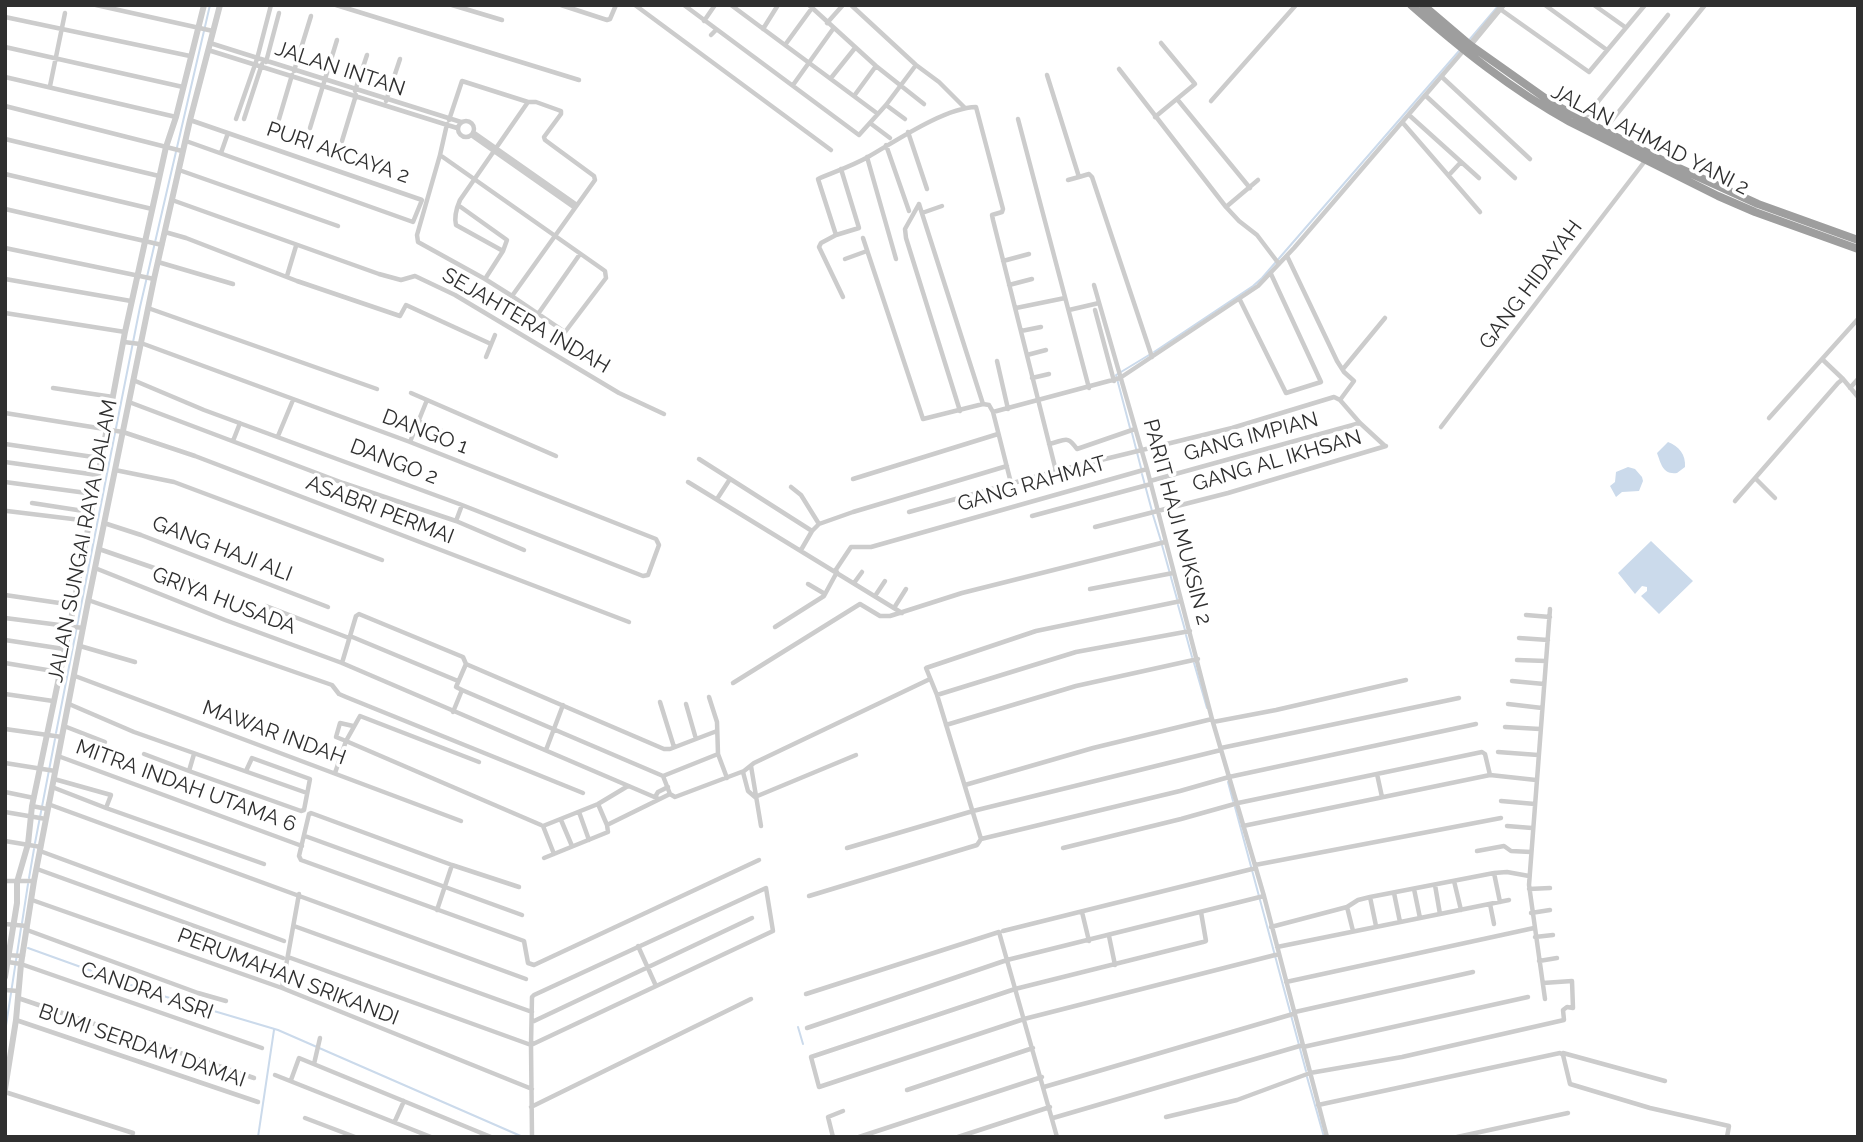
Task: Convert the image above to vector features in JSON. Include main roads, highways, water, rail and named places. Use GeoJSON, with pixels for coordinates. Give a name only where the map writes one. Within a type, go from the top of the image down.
{"type":"FeatureCollection","features":[{"type":"Feature","properties":{"kind":"highway","name":"JALAN AHMAD YANI 2"},"geometry":{"type":"LineString","coordinates":[[1410,5],[1550,111],[1644,161],[1755,212],[1858,249]]}},
{"type":"Feature","properties":{"kind":"highway","name":"JALAN AHMAD YANI 2"},"geometry":{"type":"LineString","coordinates":[[1423,5],[1464,45],[1552,103],[1603,131],[1758,204],[1858,240]]}},
{"type":"Feature","properties":{"kind":"water"},"geometry":{"type":"Polygon","coordinates":[[[1668,442],[1683,455],[1685,467],[1677,473],[1669,472],[1661,465],[1657,453],[1668,442]]]}},
{"type":"Feature","properties":{"kind":"water"},"geometry":{"type":"Polygon","coordinates":[[[1628,467],[1635,469],[1642,477],[1639,491],[1622,492],[1616,497],[1610,486],[1615,482],[1616,472],[1628,467]]]}},
{"type":"Feature","properties":{"kind":"water"},"geometry":{"type":"Polygon","coordinates":[[[1651,541],[1693,581],[1659,614],[1641,596],[1647,591],[1647,587],[1642,586],[1635,594],[1618,573],[1651,541]]]}},
{"type":"Feature","properties":{"kind":"waterway"},"geometry":{"type":"LineString","coordinates":[[116,428],[140,307],[210,5]]}},
{"type":"Feature","properties":{"kind":"waterway"},"geometry":{"type":"LineString","coordinates":[[1470,39],[1499,5]]}},
{"type":"Feature","properties":{"kind":"waterway"},"geometry":{"type":"LineString","coordinates":[[1154,352],[1262,278],[1459,51]]}},
{"type":"Feature","properties":{"kind":"waterway"},"geometry":{"type":"LineString","coordinates":[[1130,428],[1116,375],[1149,355]]}},
{"type":"Feature","properties":{"kind":"waterway"},"geometry":{"type":"LineString","coordinates":[[56,733],[115,433]]}},
{"type":"Feature","properties":{"kind":"waterway"},"geometry":{"type":"LineString","coordinates":[[1132,433],[1141,468]]}},
{"type":"Feature","properties":{"kind":"waterway"},"geometry":{"type":"LineString","coordinates":[[1142,474],[1152,511]]}},
{"type":"Feature","properties":{"kind":"waterway"},"geometry":{"type":"LineString","coordinates":[[1153,515],[1161,541]]}},
{"type":"Feature","properties":{"kind":"waterway"},"geometry":{"type":"LineString","coordinates":[[1162,545],[1177,599]]}},
{"type":"Feature","properties":{"kind":"waterway"},"geometry":{"type":"LineString","coordinates":[[1178,605],[1185,630]]}},
{"type":"Feature","properties":{"kind":"waterway"},"geometry":{"type":"LineString","coordinates":[[1186,635],[1192,657]]}},
{"type":"Feature","properties":{"kind":"waterway"},"geometry":{"type":"LineString","coordinates":[[1194,663],[1207,708]]}},
{"type":"Feature","properties":{"kind":"waterway"},"geometry":{"type":"LineString","coordinates":[[35,843],[55,739]]}},
{"type":"Feature","properties":{"kind":"waterway"},"geometry":{"type":"LineString","coordinates":[[1228,782],[1233,801]]}},
{"type":"Feature","properties":{"kind":"waterway"},"geometry":{"type":"LineString","coordinates":[[1235,807],[1306,1071]]}},
{"type":"Feature","properties":{"kind":"waterway"},"geometry":{"type":"LineString","coordinates":[[29,878],[34,849]]}},
{"type":"Feature","properties":{"kind":"waterway"},"geometry":{"type":"LineString","coordinates":[[22,923],[28,884]]}},
{"type":"Feature","properties":{"kind":"waterway"},"geometry":{"type":"LineString","coordinates":[[5,1032],[21,928]]}},
{"type":"Feature","properties":{"kind":"waterway"},"geometry":{"type":"LineString","coordinates":[[28,948],[153,993],[278,1030],[523,1137]]}},
{"type":"Feature","properties":{"kind":"waterway"},"geometry":{"type":"LineString","coordinates":[[798,1027],[803,1044]]}},
{"type":"Feature","properties":{"kind":"waterway"},"geometry":{"type":"LineString","coordinates":[[258,1137],[274,1030]]}},
{"type":"Feature","properties":{"kind":"waterway"},"geometry":{"type":"LineString","coordinates":[[1307,1077],[1324,1137]]}}]}
